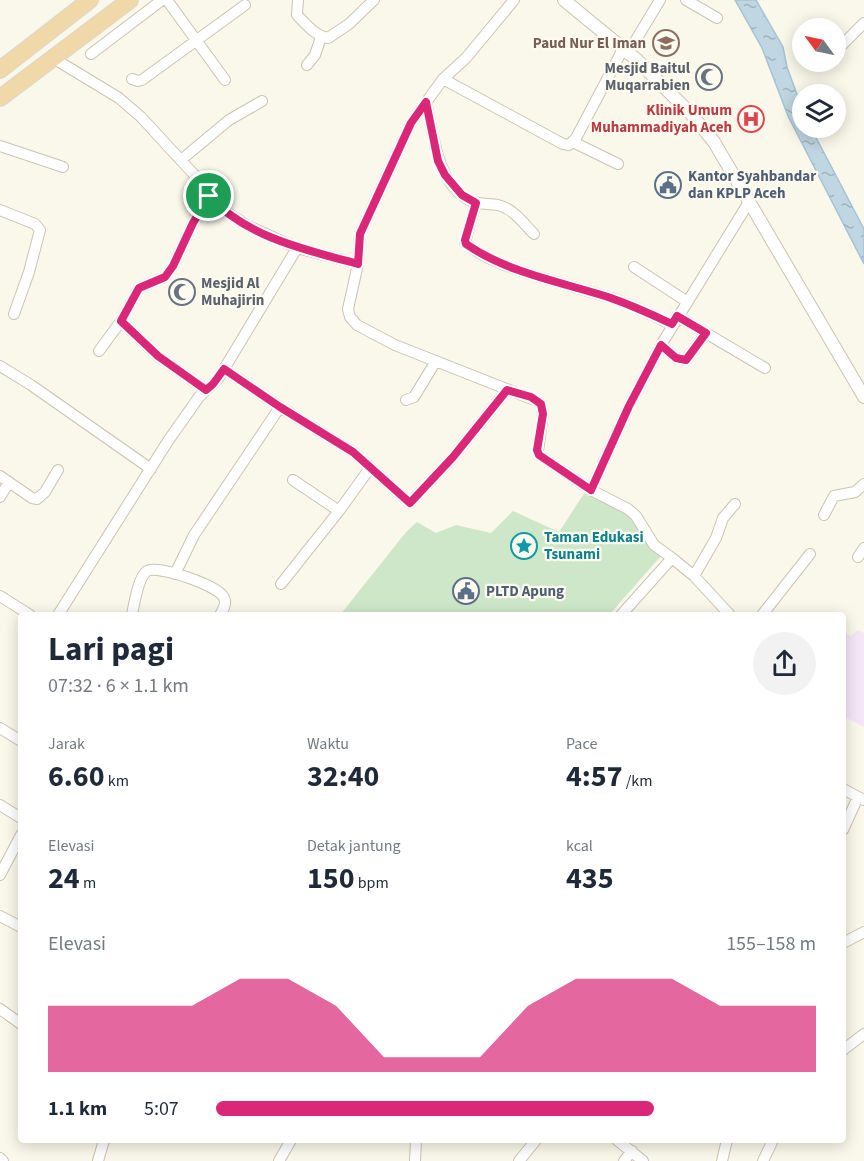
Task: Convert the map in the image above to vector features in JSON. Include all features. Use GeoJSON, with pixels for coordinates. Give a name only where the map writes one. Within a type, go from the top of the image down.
{"type":"FeatureCollection","features":[{"type":"Feature","properties":{"kind":"highway"},"geometry":{"type":"LineString","coordinates":[[0,70],[90,0]]}},
{"type":"Feature","properties":{"kind":"highway"},"geometry":{"type":"LineString","coordinates":[[0,98],[130,0]]}},
{"type":"Feature","properties":{"kind":"street"},"geometry":{"type":"LineString","coordinates":[[91,54],[162,0]]}},
{"type":"Feature","properties":{"kind":"street"},"geometry":{"type":"LineString","coordinates":[[167,0],[225,80]]}},
{"type":"Feature","properties":{"kind":"street"},"geometry":{"type":"LineString","coordinates":[[297,0],[297,15],[321,37],[328,38],[349,24],[374,0]]}},
{"type":"Feature","properties":{"kind":"street"},"geometry":{"type":"LineString","coordinates":[[514,0],[466,58],[443,79],[411,123],[360,234],[358,264],[348,309],[353,322],[395,345],[507,390],[531,397],[541,404],[543,414],[537,450],[539,455],[591,490],[628,509],[636,516],[654,545],[694,576],[717,611]]}},
{"type":"Feature","properties":{"kind":"street"},"geometry":{"type":"LineString","coordinates":[[443,79],[563,144],[569,145],[660,0]]}},
{"type":"Feature","properties":{"kind":"street"},"geometry":{"type":"LineString","coordinates":[[686,0],[717,18]]}},
{"type":"Feature","properties":{"kind":"street"},"geometry":{"type":"LineString","coordinates":[[568,1],[626,51],[692,115],[714,142],[864,397]]}},
{"type":"Feature","properties":{"kind":"street"},"geometry":{"type":"LineString","coordinates":[[132,79],[142,80],[245,5]]}},
{"type":"Feature","properties":{"kind":"street"},"geometry":{"type":"LineString","coordinates":[[846,41],[864,23]]}},
{"type":"Feature","properties":{"kind":"street"},"geometry":{"type":"LineString","coordinates":[[307,66],[315,55],[321,37]]}},
{"type":"Feature","properties":{"kind":"street"},"geometry":{"type":"LineString","coordinates":[[53,58],[119,98],[141,117],[181,160],[217,205],[248,226],[297,248],[358,264]]}},
{"type":"Feature","properties":{"kind":"street"},"geometry":{"type":"LineString","coordinates":[[181,160],[229,120],[262,101]]}},
{"type":"Feature","properties":{"kind":"street"},"geometry":{"type":"LineString","coordinates":[[426,102],[438,161],[445,175],[462,195],[476,203],[508,208],[534,234]]}},
{"type":"Feature","properties":{"kind":"street"},"geometry":{"type":"LineString","coordinates":[[573,142],[618,164]]}},
{"type":"Feature","properties":{"kind":"street"},"geometry":{"type":"LineString","coordinates":[[0,146],[63,167]]}},
{"type":"Feature","properties":{"kind":"street"},"geometry":{"type":"LineString","coordinates":[[99,351],[121,321],[139,288],[165,277],[173,266],[193,223],[209,196]]}},
{"type":"Feature","properties":{"kind":"street"},"geometry":{"type":"LineString","coordinates":[[591,490],[629,406],[674,320],[749,202]]}},
{"type":"Feature","properties":{"kind":"street"},"geometry":{"type":"LineString","coordinates":[[476,203],[465,242],[476,251],[514,268],[674,320],[706,333],[765,368]]}},
{"type":"Feature","properties":{"kind":"street"},"geometry":{"type":"LineString","coordinates":[[0,210],[35,224],[40,230],[29,272],[14,314]]}},
{"type":"Feature","properties":{"kind":"street"},"geometry":{"type":"LineString","coordinates":[[60,612],[168,441],[224,369],[297,248]]}},
{"type":"Feature","properties":{"kind":"street"},"geometry":{"type":"LineString","coordinates":[[634,267],[686,301]]}},
{"type":"Feature","properties":{"kind":"street"},"geometry":{"type":"LineString","coordinates":[[121,321],[158,356],[206,390]]}},
{"type":"Feature","properties":{"kind":"street"},"geometry":{"type":"LineString","coordinates":[[661,345],[676,358],[686,360],[706,333]]}},
{"type":"Feature","properties":{"kind":"street"},"geometry":{"type":"LineString","coordinates":[[406,400],[414,397],[436,361]]}},
{"type":"Feature","properties":{"kind":"street"},"geometry":{"type":"LineString","coordinates":[[0,366],[151,469]]}},
{"type":"Feature","properties":{"kind":"street"},"geometry":{"type":"LineString","coordinates":[[224,369],[353,452],[410,503],[453,457],[507,390]]}},
{"type":"Feature","properties":{"kind":"street"},"geometry":{"type":"LineString","coordinates":[[176,573],[194,535],[280,407]]}},
{"type":"Feature","properties":{"kind":"street"},"geometry":{"type":"LineString","coordinates":[[281,584],[370,468]]}},
{"type":"Feature","properties":{"kind":"street"},"geometry":{"type":"LineString","coordinates":[[0,497],[5,479],[32,498],[37,499],[45,492],[58,470]]}},
{"type":"Feature","properties":{"kind":"street"},"geometry":{"type":"LineString","coordinates":[[293,480],[339,511]]}},
{"type":"Feature","properties":{"kind":"street"},"geometry":{"type":"LineString","coordinates":[[824,515],[834,496],[855,492],[864,484]]}},
{"type":"Feature","properties":{"kind":"street"},"geometry":{"type":"LineString","coordinates":[[694,576],[716,538],[723,518],[735,504]]}},
{"type":"Feature","properties":{"kind":"street"},"geometry":{"type":"LineString","coordinates":[[764,612],[810,554]]}},
{"type":"Feature","properties":{"kind":"street"},"geometry":{"type":"LineString","coordinates":[[624,612],[672,558]]}},
{"type":"Feature","properties":{"kind":"street"},"geometry":{"type":"LineString","coordinates":[[133,612],[138,590],[146,572],[152,570],[176,573],[222,593],[225,604],[221,612]]}},
{"type":"Feature","properties":{"kind":"street"},"geometry":{"type":"LineString","coordinates":[[0,596],[25,612]]}},
{"type":"Feature","properties":{"kind":"street"},"geometry":{"type":"LineString","coordinates":[[0,728],[18,739]]}},
{"type":"Feature","properties":{"kind":"street"},"geometry":{"type":"LineString","coordinates":[[846,790],[861,798],[846,825]]}},
{"type":"Feature","properties":{"kind":"street"},"geometry":{"type":"LineString","coordinates":[[0,805],[18,816]]}},
{"type":"Feature","properties":{"kind":"street"},"geometry":{"type":"LineString","coordinates":[[0,875],[18,841]]}},
{"type":"Feature","properties":{"kind":"street"},"geometry":{"type":"LineString","coordinates":[[0,916],[18,925]]}},
{"type":"Feature","properties":{"kind":"street"},"geometry":{"type":"LineString","coordinates":[[846,941],[864,932]]}},
{"type":"Feature","properties":{"kind":"street"},"geometry":{"type":"LineString","coordinates":[[0,1009],[18,1022]]}},
{"type":"Feature","properties":{"kind":"street"},"geometry":{"type":"LineString","coordinates":[[846,1048],[864,1034]]}},
{"type":"Feature","properties":{"kind":"street"},"geometry":{"type":"LineString","coordinates":[[98,1161],[103,1143]]}},
{"type":"Feature","properties":{"kind":"street"},"geometry":{"type":"LineString","coordinates":[[279,1161],[289,1143]]}},
{"type":"Feature","properties":{"kind":"street"},"geometry":{"type":"LineString","coordinates":[[415,1161],[416,1143]]}},
{"type":"Feature","properties":{"kind":"street"},"geometry":{"type":"LineString","coordinates":[[519,1161],[534,1143]]}},
{"type":"Feature","properties":{"kind":"street"},"geometry":{"type":"LineString","coordinates":[[621,1143],[643,1161]]}},
{"type":"Feature","properties":{"kind":"street"},"geometry":{"type":"LineString","coordinates":[[722,1161],[726,1143]]}},
{"type":"Feature","properties":{"kind":"street"},"geometry":{"type":"LineString","coordinates":[[763,1161],[772,1143]]}},
{"type":"Feature","properties":{"kind":"street"},"geometry":{"type":"LineString","coordinates":[[624,1161],[632,1151]]}},
{"type":"Feature","properties":{"kind":"shaded area"},"geometry":{"type":"Polygon","coordinates":[[[858,630],[864,633],[864,727],[846,718],[846,634],[851,636],[858,630]]]}},
{"type":"Feature","properties":{"kind":"green space","name":"Taman Edukasi Tsunami"},"geometry":{"type":"Polygon","coordinates":[[[585,492],[635,517],[661,556],[612,612],[342,612],[406,532],[417,522],[436,533],[456,525],[491,533],[513,511],[559,532],[585,492]]]}},
{"type":"Feature","properties":{"kind":"water"},"geometry":{"type":"Polygon","coordinates":[[[735,0],[756,0],[783,47],[793,84],[792,124],[788,116],[762,48],[735,0]]]}},
{"type":"Feature","properties":{"kind":"water"},"geometry":{"type":"Polygon","coordinates":[[[799,138],[816,138],[864,229],[864,264],[799,138]]]}},
{"type":"Feature","properties":{"kind":"place","name":"Paud Nur El Iman"},"geometry":{"type":"Point","coordinates":[666,43]}},
{"type":"Feature","properties":{"kind":"place","name":"Mesjid Baitul Muqarrabien"},"geometry":{"type":"Point","coordinates":[709,77]}},
{"type":"Feature","properties":{"kind":"place","name":"Klinik Umum Muhammadiyah Aceh"},"geometry":{"type":"Point","coordinates":[751,119]}},
{"type":"Feature","properties":{"kind":"place","name":"Kantor Syahbandar dan KPLP Aceh"},"geometry":{"type":"Point","coordinates":[668,185]}},
{"type":"Feature","properties":{"kind":"place","name":"Mesjid Al Muhajirin"},"geometry":{"type":"Point","coordinates":[182,292]}},
{"type":"Feature","properties":{"kind":"place","name":"Taman Edukasi Tsunami"},"geometry":{"type":"Point","coordinates":[524,546]}},
{"type":"Feature","properties":{"kind":"place","name":"PLTD Apung"},"geometry":{"type":"Point","coordinates":[466,591]}},
{"type":"Feature","properties":{"kind":"route"},"geometry":{"type":"LineString","coordinates":[[426,102],[438,161],[445,175],[462,195],[476,203],[465,240],[466,244],[514,268],[608,297],[639,308],[672,324],[677,316],[706,333],[691,357],[686,360],[676,358],[661,345],[629,406],[591,490],[539,455],[537,450],[543,414],[541,404],[531,397],[507,390],[453,457],[410,503],[353,452],[224,369],[218,379],[206,390],[158,356],[121,321],[139,288],[165,277],[173,266],[193,223],[209,196],[217,205],[248,226],[297,248],[358,264],[360,234],[414,117],[426,102]]}}]}
